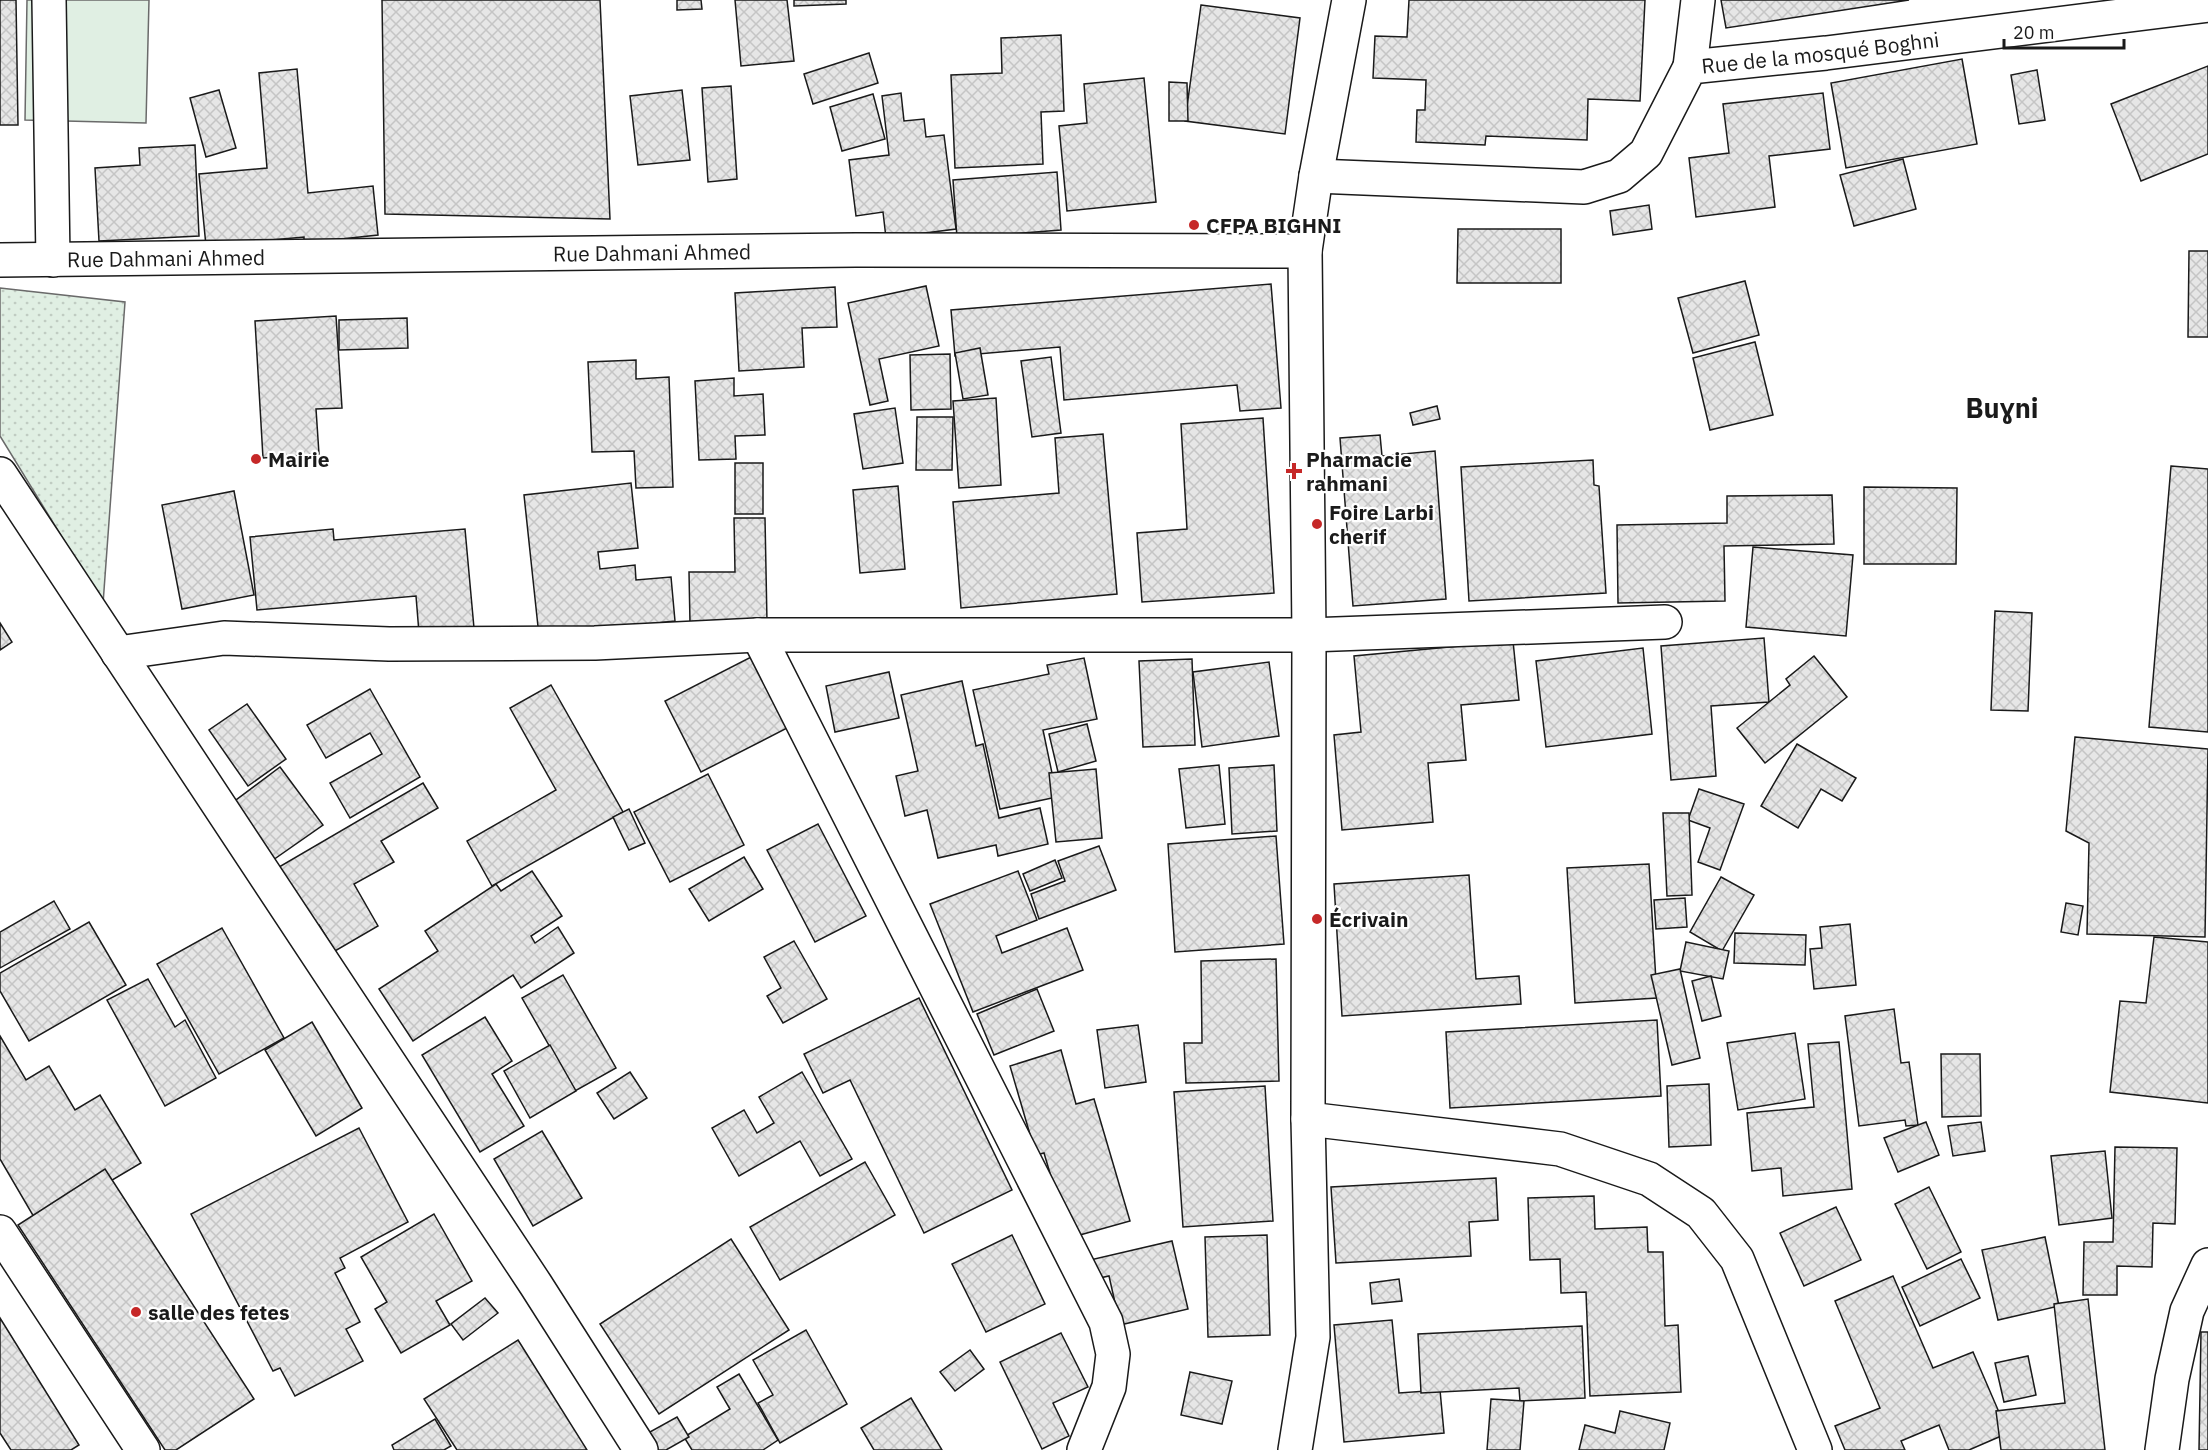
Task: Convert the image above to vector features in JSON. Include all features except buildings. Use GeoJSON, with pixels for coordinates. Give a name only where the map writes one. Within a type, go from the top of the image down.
{"type":"FeatureCollection","features":[{"type":"Feature","properties":{"kind":"street"},"geometry":{"type":"LineString","coordinates":[[49,0],[53,260]]}},
{"type":"Feature","properties":{"kind":"street"},"geometry":{"type":"LineString","coordinates":[[1295,1450],[1313,1337],[1308,1119],[1309,635],[1305,250],[1316,177],[1349,0]]}},
{"type":"Feature","properties":{"kind":"street"},"geometry":{"type":"LineString","coordinates":[[1690,67],[1698,0]]}},
{"type":"Feature","properties":{"kind":"street","name":"Rue de la mosqué Boghni"},"geometry":{"type":"LineString","coordinates":[[1316,177],[1584,187],[1619,176],[1646,153],[1690,67],[2208,5]]}},
{"type":"Feature","properties":{"kind":"street","name":"Rue Dahmani Ahmed"},"geometry":{"type":"LineString","coordinates":[[0,260],[856,250],[1305,250]]}},
{"type":"Feature","properties":{"kind":"street"},"geometry":{"type":"LineString","coordinates":[[0,474],[536,1285],[641,1450]]}},
{"type":"Feature","properties":{"kind":"street"},"geometry":{"type":"LineString","coordinates":[[118,653],[224,638],[389,644],[584,643],[758,635],[1309,635],[1665,622]]}},
{"type":"Feature","properties":{"kind":"street"},"geometry":{"type":"LineString","coordinates":[[758,635],[1106,1322],[1113,1354],[1109,1387],[1084,1450]]}},
{"type":"Feature","properties":{"kind":"street"},"geometry":{"type":"LineString","coordinates":[[1308,1119],[1560,1149],[1649,1179],[1701,1213],[1737,1259],[1815,1450]]}},
{"type":"Feature","properties":{"kind":"street"},"geometry":{"type":"LineString","coordinates":[[0,1232],[143,1450]]}},
{"type":"Feature","properties":{"kind":"street"},"geometry":{"type":"LineString","coordinates":[[2162,1450],[2172,1379],[2187,1311],[2208,1265]]}},
{"type":"Feature","properties":{"kind":"green space"},"geometry":{"type":"Polygon","coordinates":[[[27,0],[149,0],[146,123],[25,120],[27,0]]]}},
{"type":"Feature","properties":{"kind":"green space"},"geometry":{"type":"Polygon","coordinates":[[[0,288],[125,302],[103,604],[0,436],[0,288]]]}},
{"type":"Feature","properties":{"kind":"place","name":"CFPA BIGHNI"},"geometry":{"type":"Point","coordinates":[1194,225]}},
{"type":"Feature","properties":{"kind":"place","name":"Mairie"},"geometry":{"type":"Point","coordinates":[256,459]}},
{"type":"Feature","properties":{"kind":"place","name":"Pharmacie rahmani"},"geometry":{"type":"Point","coordinates":[1294,471]}},
{"type":"Feature","properties":{"kind":"place","name":"Foire Larbi cherif"},"geometry":{"type":"Point","coordinates":[1317,524]}},
{"type":"Feature","properties":{"kind":"place","name":"Écrivain"},"geometry":{"type":"Point","coordinates":[1317,919]}},
{"type":"Feature","properties":{"kind":"place","name":"salle des fetes"},"geometry":{"type":"Point","coordinates":[136,1312]}},
{"type":"Feature","properties":{"kind":"district","name":"Buɣni"},"geometry":{"type":"Point","coordinates":[2002,407]}}]}
